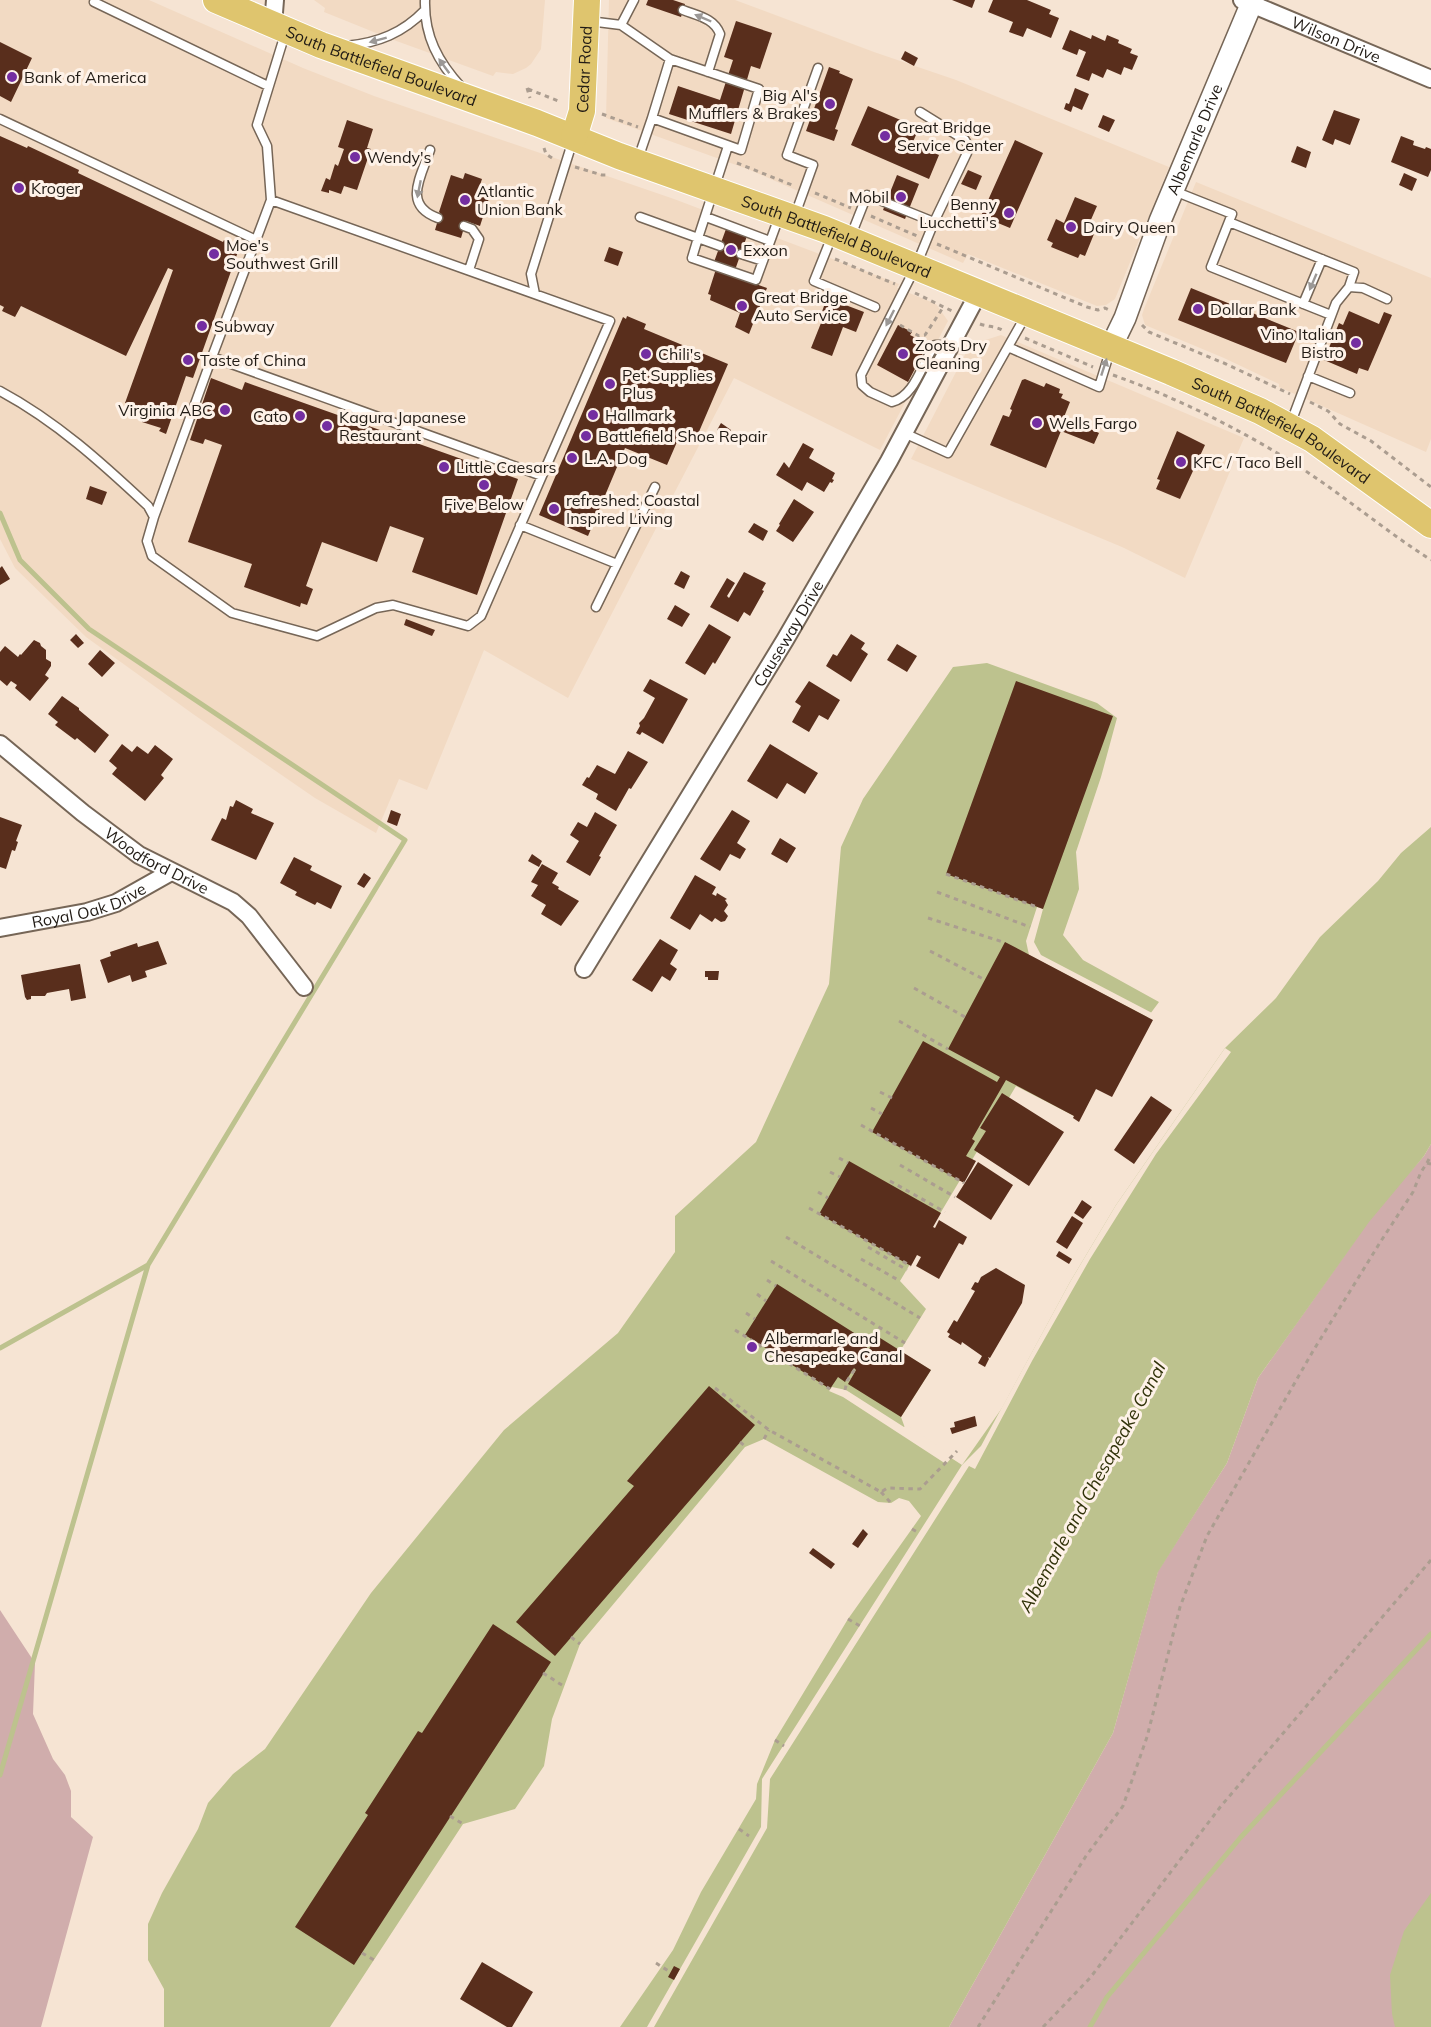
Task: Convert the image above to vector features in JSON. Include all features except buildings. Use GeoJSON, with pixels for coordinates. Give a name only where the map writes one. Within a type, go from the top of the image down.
{"type":"FeatureCollection","features":[{"type":"Feature","properties":{"kind":"main road","name":"South Battlefield Boulevard"},"geometry":{"type":"LineString","coordinates":[[216,0],[278,18],[321,45],[574,137],[637,163],[841,236],[1260,411],[1312,439],[1431,525]]}},
{"type":"Feature","properties":{"kind":"main road","name":"Cedar Road"},"geometry":{"type":"LineString","coordinates":[[574,137],[582,111],[586,10]]}},
{"type":"Feature","properties":{"kind":"street","name":"Wilson Drive"},"geometry":{"type":"LineString","coordinates":[[1248,1],[1431,79]]}},
{"type":"Feature","properties":{"kind":"street","name":"Albemarle Drive"},"geometry":{"type":"LineString","coordinates":[[1111,347],[1125,318],[1248,1]]}},
{"type":"Feature","properties":{"kind":"street","name":"Causeway Drive"},"geometry":{"type":"LineString","coordinates":[[584,969],[785,640],[904,433],[979,292]]}},
{"type":"Feature","properties":{"kind":"street","name":"Woodford Drive"},"geometry":{"type":"LineString","coordinates":[[0,744],[129,848],[171,872],[233,902],[249,916],[304,987]]}},
{"type":"Feature","properties":{"kind":"street","name":"Royal Oak Drive"},"geometry":{"type":"LineString","coordinates":[[0,928],[76,914],[116,903],[171,872]]}},
{"type":"Feature","properties":{"kind":"lane"},"geometry":{"type":"LineString","coordinates":[[95,0],[94,3],[268,86]]}},
{"type":"Feature","properties":{"kind":"lane"},"geometry":{"type":"LineString","coordinates":[[621,25],[633,0]]}},
{"type":"Feature","properties":{"kind":"lane"},"geometry":{"type":"LineString","coordinates":[[321,45],[349,45],[383,39],[403,30],[425,5]]}},
{"type":"Feature","properties":{"kind":"lane"},"geometry":{"type":"LineString","coordinates":[[425,5],[429,36],[440,60],[470,96],[487,106]]}},
{"type":"Feature","properties":{"kind":"lane"},"geometry":{"type":"LineString","coordinates":[[586,10],[621,25],[670,59],[759,89],[741,150],[652,118]]}},
{"type":"Feature","properties":{"kind":"lane"},"geometry":{"type":"LineString","coordinates":[[683,10],[709,20],[718,28],[720,34],[708,72]]}},
{"type":"Feature","properties":{"kind":"lane"},"geometry":{"type":"LineString","coordinates":[[271,200],[610,321],[481,616],[468,626],[393,604],[376,608],[317,636],[232,613],[152,556],[147,541],[271,200],[267,146],[257,125],[268,86],[278,18]]}},
{"type":"Feature","properties":{"kind":"lane"},"geometry":{"type":"LineString","coordinates":[[637,163],[670,59]]}},
{"type":"Feature","properties":{"kind":"lane"},"geometry":{"type":"LineString","coordinates":[[728,146],[692,258],[756,280],[770,241],[804,189],[813,165],[787,155],[818,68]]}},
{"type":"Feature","properties":{"kind":"lane"},"geometry":{"type":"LineString","coordinates":[[920,112],[964,140],[968,145],[967,153],[916,266],[861,375],[862,385],[870,392],[892,402],[901,399],[910,390],[935,345],[949,349]]}},
{"type":"Feature","properties":{"kind":"lane"},"geometry":{"type":"LineString","coordinates":[[0,119],[256,240]]}},
{"type":"Feature","properties":{"kind":"lane"},"geometry":{"type":"LineString","coordinates":[[535,294],[531,274],[574,137]]}},
{"type":"Feature","properties":{"kind":"lane"},"geometry":{"type":"LineString","coordinates":[[430,150],[416,195],[419,206],[438,218]]}},
{"type":"Feature","properties":{"kind":"lane"},"geometry":{"type":"LineString","coordinates":[[1173,191],[1232,214],[1211,267],[1331,315]]}},
{"type":"Feature","properties":{"kind":"lane"},"geometry":{"type":"LineString","coordinates":[[875,307],[814,281],[841,236],[861,212],[867,195],[934,222]]}},
{"type":"Feature","properties":{"kind":"lane"},"geometry":{"type":"LineString","coordinates":[[640,217],[720,246]]}},
{"type":"Feature","properties":{"kind":"lane"},"geometry":{"type":"LineString","coordinates":[[706,217],[770,241]]}},
{"type":"Feature","properties":{"kind":"lane"},"geometry":{"type":"LineString","coordinates":[[1229,222],[1354,272],[1349,287],[1336,303],[1331,315],[1290,426]]}},
{"type":"Feature","properties":{"kind":"lane"},"geometry":{"type":"LineString","coordinates":[[464,226],[472,229],[479,239],[469,270]]}},
{"type":"Feature","properties":{"kind":"lane"},"geometry":{"type":"LineString","coordinates":[[741,254],[763,261]]}},
{"type":"Feature","properties":{"kind":"lane"},"geometry":{"type":"LineString","coordinates":[[1303,304],[1322,259]]}},
{"type":"Feature","properties":{"kind":"lane"},"geometry":{"type":"LineString","coordinates":[[1349,287],[1363,288],[1387,299]]}},
{"type":"Feature","properties":{"kind":"lane"},"geometry":{"type":"LineString","coordinates":[[904,433],[948,453],[1027,312]]}},
{"type":"Feature","properties":{"kind":"lane"},"geometry":{"type":"LineString","coordinates":[[1008,347],[1099,387],[1111,347]]}},
{"type":"Feature","properties":{"kind":"lane"},"geometry":{"type":"LineString","coordinates":[[212,357],[542,476]]}},
{"type":"Feature","properties":{"kind":"lane"},"geometry":{"type":"LineString","coordinates":[[1308,376],[1350,393]]}},
{"type":"Feature","properties":{"kind":"lane"},"geometry":{"type":"LineString","coordinates":[[0,391],[55,426],[92,454],[148,506],[154,517]]}},
{"type":"Feature","properties":{"kind":"lane"},"geometry":{"type":"LineString","coordinates":[[596,607],[655,487]]}},
{"type":"Feature","properties":{"kind":"lane"},"geometry":{"type":"LineString","coordinates":[[520,525],[617,564]]}},
{"type":"Feature","properties":{"kind":"path"},"geometry":{"type":"LineString","coordinates":[[604,115],[648,130]]}},
{"type":"Feature","properties":{"kind":"path"},"geometry":{"type":"LineString","coordinates":[[724,159],[861,212],[1087,307],[1098,310],[1105,308],[1142,325],[1149,332],[1218,360],[1300,398],[1328,411],[1340,424],[1371,441],[1431,487]]}},
{"type":"Feature","properties":{"kind":"path"},"geometry":{"type":"LineString","coordinates":[[889,320],[919,336],[925,335],[944,306]]}},
{"type":"Feature","properties":{"kind":"path"},"geometry":{"type":"LineString","coordinates":[[946,874],[1037,907]]}},
{"type":"Feature","properties":{"kind":"path"},"geometry":{"type":"LineString","coordinates":[[937,892],[1030,927]]}},
{"type":"Feature","properties":{"kind":"path"},"geometry":{"type":"LineString","coordinates":[[928,918],[1003,942]]}},
{"type":"Feature","properties":{"kind":"path"},"geometry":{"type":"LineString","coordinates":[[930,951],[985,980]]}},
{"type":"Feature","properties":{"kind":"path"},"geometry":{"type":"LineString","coordinates":[[914,988],[965,1017]]}},
{"type":"Feature","properties":{"kind":"path"},"geometry":{"type":"LineString","coordinates":[[899,1021],[948,1049]]}},
{"type":"Feature","properties":{"kind":"path"},"geometry":{"type":"LineString","coordinates":[[880,1092],[892,1098]]}},
{"type":"Feature","properties":{"kind":"path"},"geometry":{"type":"LineString","coordinates":[[871,1108],[882,1114]]}},
{"type":"Feature","properties":{"kind":"path"},"geometry":{"type":"LineString","coordinates":[[861,1125],[964,1183]]}},
{"type":"Feature","properties":{"kind":"path"},"geometry":{"type":"LineString","coordinates":[[978,2027],[1086,1856],[1123,1806],[1147,1737],[1180,1607],[1207,1536],[1313,1350],[1413,1192],[1431,1155]]}},
{"type":"Feature","properties":{"kind":"path"},"geometry":{"type":"LineString","coordinates":[[839,1158],[848,1163]]}},
{"type":"Feature","properties":{"kind":"path"},"geometry":{"type":"LineString","coordinates":[[900,1165],[955,1197]]}},
{"type":"Feature","properties":{"kind":"path"},"geometry":{"type":"LineString","coordinates":[[830,1172],[840,1177]]}},
{"type":"Feature","properties":{"kind":"path"},"geometry":{"type":"LineString","coordinates":[[891,1181],[945,1212]]}},
{"type":"Feature","properties":{"kind":"path"},"geometry":{"type":"LineString","coordinates":[[818,1192],[828,1198]]}},
{"type":"Feature","properties":{"kind":"path"},"geometry":{"type":"LineString","coordinates":[[809,1208],[911,1266]]}},
{"type":"Feature","properties":{"kind":"path"},"geometry":{"type":"LineString","coordinates":[[786,1237],[920,1318]]}},
{"type":"Feature","properties":{"kind":"path"},"geometry":{"type":"LineString","coordinates":[[868,1247],[907,1270]]}},
{"type":"Feature","properties":{"kind":"path"},"geometry":{"type":"LineString","coordinates":[[861,1259],[900,1281]]}},
{"type":"Feature","properties":{"kind":"path"},"geometry":{"type":"LineString","coordinates":[[771,1261],[905,1343]]}},
{"type":"Feature","properties":{"kind":"path"},"geometry":{"type":"LineString","coordinates":[[766,1280],[776,1286]]}},
{"type":"Feature","properties":{"kind":"path"},"geometry":{"type":"LineString","coordinates":[[757,1294],[766,1301]]}},
{"type":"Feature","properties":{"kind":"path"},"geometry":{"type":"LineString","coordinates":[[746,1313],[755,1319]]}},
{"type":"Feature","properties":{"kind":"path"},"geometry":{"type":"LineString","coordinates":[[735,1330],[830,1389]]}},
{"type":"Feature","properties":{"kind":"path"},"geometry":{"type":"LineString","coordinates":[[845,1389],[855,1369]]}},
{"type":"Feature","properties":{"kind":"path"},"geometry":{"type":"LineString","coordinates":[[715,1388],[770,1430],[881,1492],[891,1503]]}},
{"type":"Feature","properties":{"kind":"path"},"geometry":{"type":"LineString","coordinates":[[764,1439],[770,1430]]}},
{"type":"Feature","properties":{"kind":"path"},"geometry":{"type":"LineString","coordinates":[[740,1442],[746,1446]]}},
{"type":"Feature","properties":{"kind":"path"},"geometry":{"type":"LineString","coordinates":[[881,1492],[887,1488],[920,1489],[957,1451]]}},
{"type":"Feature","properties":{"kind":"path"},"geometry":{"type":"LineString","coordinates":[[912,1529],[919,1533]]}},
{"type":"Feature","properties":{"kind":"path"},"geometry":{"type":"LineString","coordinates":[[1043,2027],[1090,1978],[1221,1806],[1431,1560]]}},
{"type":"Feature","properties":{"kind":"path"},"geometry":{"type":"LineString","coordinates":[[848,1619],[860,1626]]}},
{"type":"Feature","properties":{"kind":"path"},"geometry":{"type":"LineString","coordinates":[[571,1637],[580,1644]]}},
{"type":"Feature","properties":{"kind":"path"},"geometry":{"type":"LineString","coordinates":[[543,1673],[565,1687]]}},
{"type":"Feature","properties":{"kind":"path"},"geometry":{"type":"LineString","coordinates":[[775,1740],[784,1746]]}},
{"type":"Feature","properties":{"kind":"path"},"geometry":{"type":"LineString","coordinates":[[450,1816],[463,1824]]}},
{"type":"Feature","properties":{"kind":"path"},"geometry":{"type":"LineString","coordinates":[[739,1829],[749,1836]]}},
{"type":"Feature","properties":{"kind":"path"},"geometry":{"type":"LineString","coordinates":[[362,1953],[374,1960]]}},
{"type":"Feature","properties":{"kind":"path"},"geometry":{"type":"LineString","coordinates":[[656,1963],[670,1972]]}},
{"type":"Feature","properties":{"kind":"shaded area"},"geometry":{"type":"Polygon","coordinates":[[[0,0],[149,0],[303,68],[374,96],[674,199],[899,284],[897,288],[936,304],[948,321],[880,450],[734,378],[568,698],[484,650],[427,790],[399,779],[376,833],[315,798],[86,637],[15,568],[0,539],[0,0]]]}},
{"type":"Feature","properties":{"kind":"shaded area"},"geometry":{"type":"Polygon","coordinates":[[[314,0],[545,0],[541,49],[526,68],[513,74],[496,72],[493,76],[324,12],[325,8],[314,0]]]}},
{"type":"Feature","properties":{"kind":"shaded area"},"geometry":{"type":"Polygon","coordinates":[[[609,0],[735,0],[956,80],[1169,167],[1115,299],[1106,305],[1097,306],[968,254],[963,263],[750,170],[606,118],[609,0]]]}},
{"type":"Feature","properties":{"kind":"shaded area"},"geometry":{"type":"Polygon","coordinates":[[[1196,182],[1431,278],[1431,439],[1426,452],[1279,387],[1279,384],[1224,358],[1145,325],[1142,315],[1144,309],[1196,182]]]}},
{"type":"Feature","properties":{"kind":"shaded area"},"geometry":{"type":"Polygon","coordinates":[[[1001,335],[1244,438],[1185,578],[1122,547],[911,459],[970,345],[1001,335]]]}},
{"type":"Feature","properties":{"kind":"shaded area"},"geometry":{"type":"Polygon","coordinates":[[[1431,1144],[1431,2027],[949,2027],[1113,1733],[1158,1571],[1227,1463],[1258,1378],[1359,1235],[1357,1232],[1424,1156],[1431,1144]]]}},
{"type":"Feature","properties":{"kind":"shaded area"},"geometry":{"type":"Polygon","coordinates":[[[0,1610],[35,1663],[33,1714],[53,1759],[65,1775],[71,1791],[71,1817],[93,1837],[41,2027],[0,2027],[0,1610]]]}},
{"type":"Feature","properties":{"kind":"water","name":"Albermarle and Chesapeake Canal"},"geometry":{"type":"Polygon","coordinates":[[[987,663],[1097,703],[1117,718],[1101,777],[1076,852],[1079,889],[1063,935],[1083,960],[1159,1002],[1074,1116],[1016,1086],[900,1281],[926,1309],[900,1351],[931,1370],[901,1417],[905,1428],[962,1465],[1002,1408],[1070,1282],[1116,1205],[1225,1048],[1276,998],[1320,937],[1378,881],[1401,853],[1431,827],[1431,1144],[1424,1156],[1369,1222],[1258,1378],[1227,1463],[1158,1572],[1113,1733],[949,2027],[620,2027],[673,1950],[701,1892],[756,1799],[757,1784],[775,1740],[848,1619],[921,1516],[909,1501],[899,1498],[891,1503],[878,1502],[764,1439],[745,1447],[580,1644],[552,1719],[544,1766],[515,1809],[463,1824],[330,2027],[164,2027],[164,1989],[148,1960],[148,1924],[162,1893],[198,1829],[208,1803],[233,1774],[265,1749],[371,1593],[504,1430],[618,1333],[675,1252],[675,1216],[756,1142],[829,984],[841,847],[863,799],[953,667],[987,663]]]}},
{"type":"Feature","properties":{"kind":"water"},"geometry":{"type":"Polygon","coordinates":[[[1431,1893],[1431,2027],[1395,2027],[1390,1975],[1404,1931],[1431,1893]]]}},
{"type":"Feature","properties":{"kind":"pier"},"geometry":{"type":"Polygon","coordinates":[[[1037,907],[1043,909],[1034,942],[1041,955],[1154,1014],[1151,1019],[1029,955],[1026,941],[1037,907]]]}},
{"type":"Feature","properties":{"kind":"pier"},"geometry":{"type":"Polygon","coordinates":[[[1225,1048],[1231,1052],[1156,1154],[1090,1259],[1032,1361],[975,1469],[969,1466],[770,1779],[767,1828],[654,2027],[647,2027],[761,1827],[762,1779],[962,1465],[981,1446],[1070,1282],[1116,1205],[1225,1048]]]}},
{"type":"Feature","properties":{"kind":"pier"},"geometry":{"type":"Polygon","coordinates":[[[832,1387],[846,1390],[904,1427],[907,1425],[953,1456],[946,1464],[843,1397],[829,1391],[832,1387]]]}},
{"type":"Feature","properties":{"kind":"waterway"},"geometry":{"type":"LineString","coordinates":[[0,513],[20,560],[89,629],[405,840],[148,1265],[0,1775]]}},
{"type":"Feature","properties":{"kind":"waterway"},"geometry":{"type":"LineString","coordinates":[[0,1348],[148,1265]]}},
{"type":"Feature","properties":{"kind":"waterway"},"geometry":{"type":"LineString","coordinates":[[1090,2027],[1107,1997],[1241,1837],[1431,1634]]}},
{"type":"Feature","properties":{"kind":"place","name":"Bank of America"},"geometry":{"type":"Point","coordinates":[12,77]}},
{"type":"Feature","properties":{"kind":"place","name":"Big Al's Mufflers & Brakes"},"geometry":{"type":"Point","coordinates":[830,104]}},
{"type":"Feature","properties":{"kind":"place","name":"Great Bridge Service Center"},"geometry":{"type":"Point","coordinates":[885,136]}},
{"type":"Feature","properties":{"kind":"place","name":"Wendy's"},"geometry":{"type":"Point","coordinates":[355,157]}},
{"type":"Feature","properties":{"kind":"place","name":"Kroger"},"geometry":{"type":"Point","coordinates":[19,188]}},
{"type":"Feature","properties":{"kind":"place","name":"Mobil"},"geometry":{"type":"Point","coordinates":[901,197]}},
{"type":"Feature","properties":{"kind":"place","name":"Atlantic Union Bank"},"geometry":{"type":"Point","coordinates":[465,200]}},
{"type":"Feature","properties":{"kind":"place","name":"Benny Lucchetti's"},"geometry":{"type":"Point","coordinates":[1009,213]}},
{"type":"Feature","properties":{"kind":"place","name":"Dairy Queen"},"geometry":{"type":"Point","coordinates":[1071,227]}},
{"type":"Feature","properties":{"kind":"place","name":"Exxon"},"geometry":{"type":"Point","coordinates":[731,250]}},
{"type":"Feature","properties":{"kind":"place","name":"Moe's Southwest Grill"},"geometry":{"type":"Point","coordinates":[214,254]}},
{"type":"Feature","properties":{"kind":"place","name":"Great Bridge Auto Service"},"geometry":{"type":"Point","coordinates":[742,306]}},
{"type":"Feature","properties":{"kind":"place","name":"Dollar Bank"},"geometry":{"type":"Point","coordinates":[1198,309]}},
{"type":"Feature","properties":{"kind":"place","name":"Subway"},"geometry":{"type":"Point","coordinates":[202,326]}},
{"type":"Feature","properties":{"kind":"place","name":"Vino Italian Bistro"},"geometry":{"type":"Point","coordinates":[1356,343]}},
{"type":"Feature","properties":{"kind":"place","name":"Chili's"},"geometry":{"type":"Point","coordinates":[646,354]}},
{"type":"Feature","properties":{"kind":"place","name":"Zoots Dry Cleaning"},"geometry":{"type":"Point","coordinates":[903,354]}},
{"type":"Feature","properties":{"kind":"place","name":"Taste of China"},"geometry":{"type":"Point","coordinates":[188,360]}},
{"type":"Feature","properties":{"kind":"place","name":"Pet Supplies Plus"},"geometry":{"type":"Point","coordinates":[610,384]}},
{"type":"Feature","properties":{"kind":"place","name":"Virginia ABC"},"geometry":{"type":"Point","coordinates":[225,410]}},
{"type":"Feature","properties":{"kind":"place","name":"Hallmark"},"geometry":{"type":"Point","coordinates":[593,415]}},
{"type":"Feature","properties":{"kind":"place","name":"Cato"},"geometry":{"type":"Point","coordinates":[300,416]}},
{"type":"Feature","properties":{"kind":"place","name":"Wells Fargo"},"geometry":{"type":"Point","coordinates":[1037,423]}},
{"type":"Feature","properties":{"kind":"place","name":"Kagura Japanese Restaurant"},"geometry":{"type":"Point","coordinates":[327,426]}},
{"type":"Feature","properties":{"kind":"place","name":"Battlefield Shoe Repair"},"geometry":{"type":"Point","coordinates":[586,436]}},
{"type":"Feature","properties":{"kind":"place","name":"L.A. Dog"},"geometry":{"type":"Point","coordinates":[572,458]}},
{"type":"Feature","properties":{"kind":"place","name":"KFC / Taco Bell"},"geometry":{"type":"Point","coordinates":[1181,462]}},
{"type":"Feature","properties":{"kind":"place","name":"Little Caesars"},"geometry":{"type":"Point","coordinates":[444,467]}},
{"type":"Feature","properties":{"kind":"place","name":"Five Below"},"geometry":{"type":"Point","coordinates":[484,485]}},
{"type":"Feature","properties":{"kind":"place","name":"refreshed: Coastal Inspired Living"},"geometry":{"type":"Point","coordinates":[554,509]}},
{"type":"Feature","properties":{"kind":"place","name":"Albermarle and Chesapeake Canal"},"geometry":{"type":"Point","coordinates":[752,1347]}},
{"type":"Feature","properties":{"kind":"water label","name":"Albemarle and Chesapeake Canal"},"geometry":{"type":"Point","coordinates":[1092,1487]}}]}
